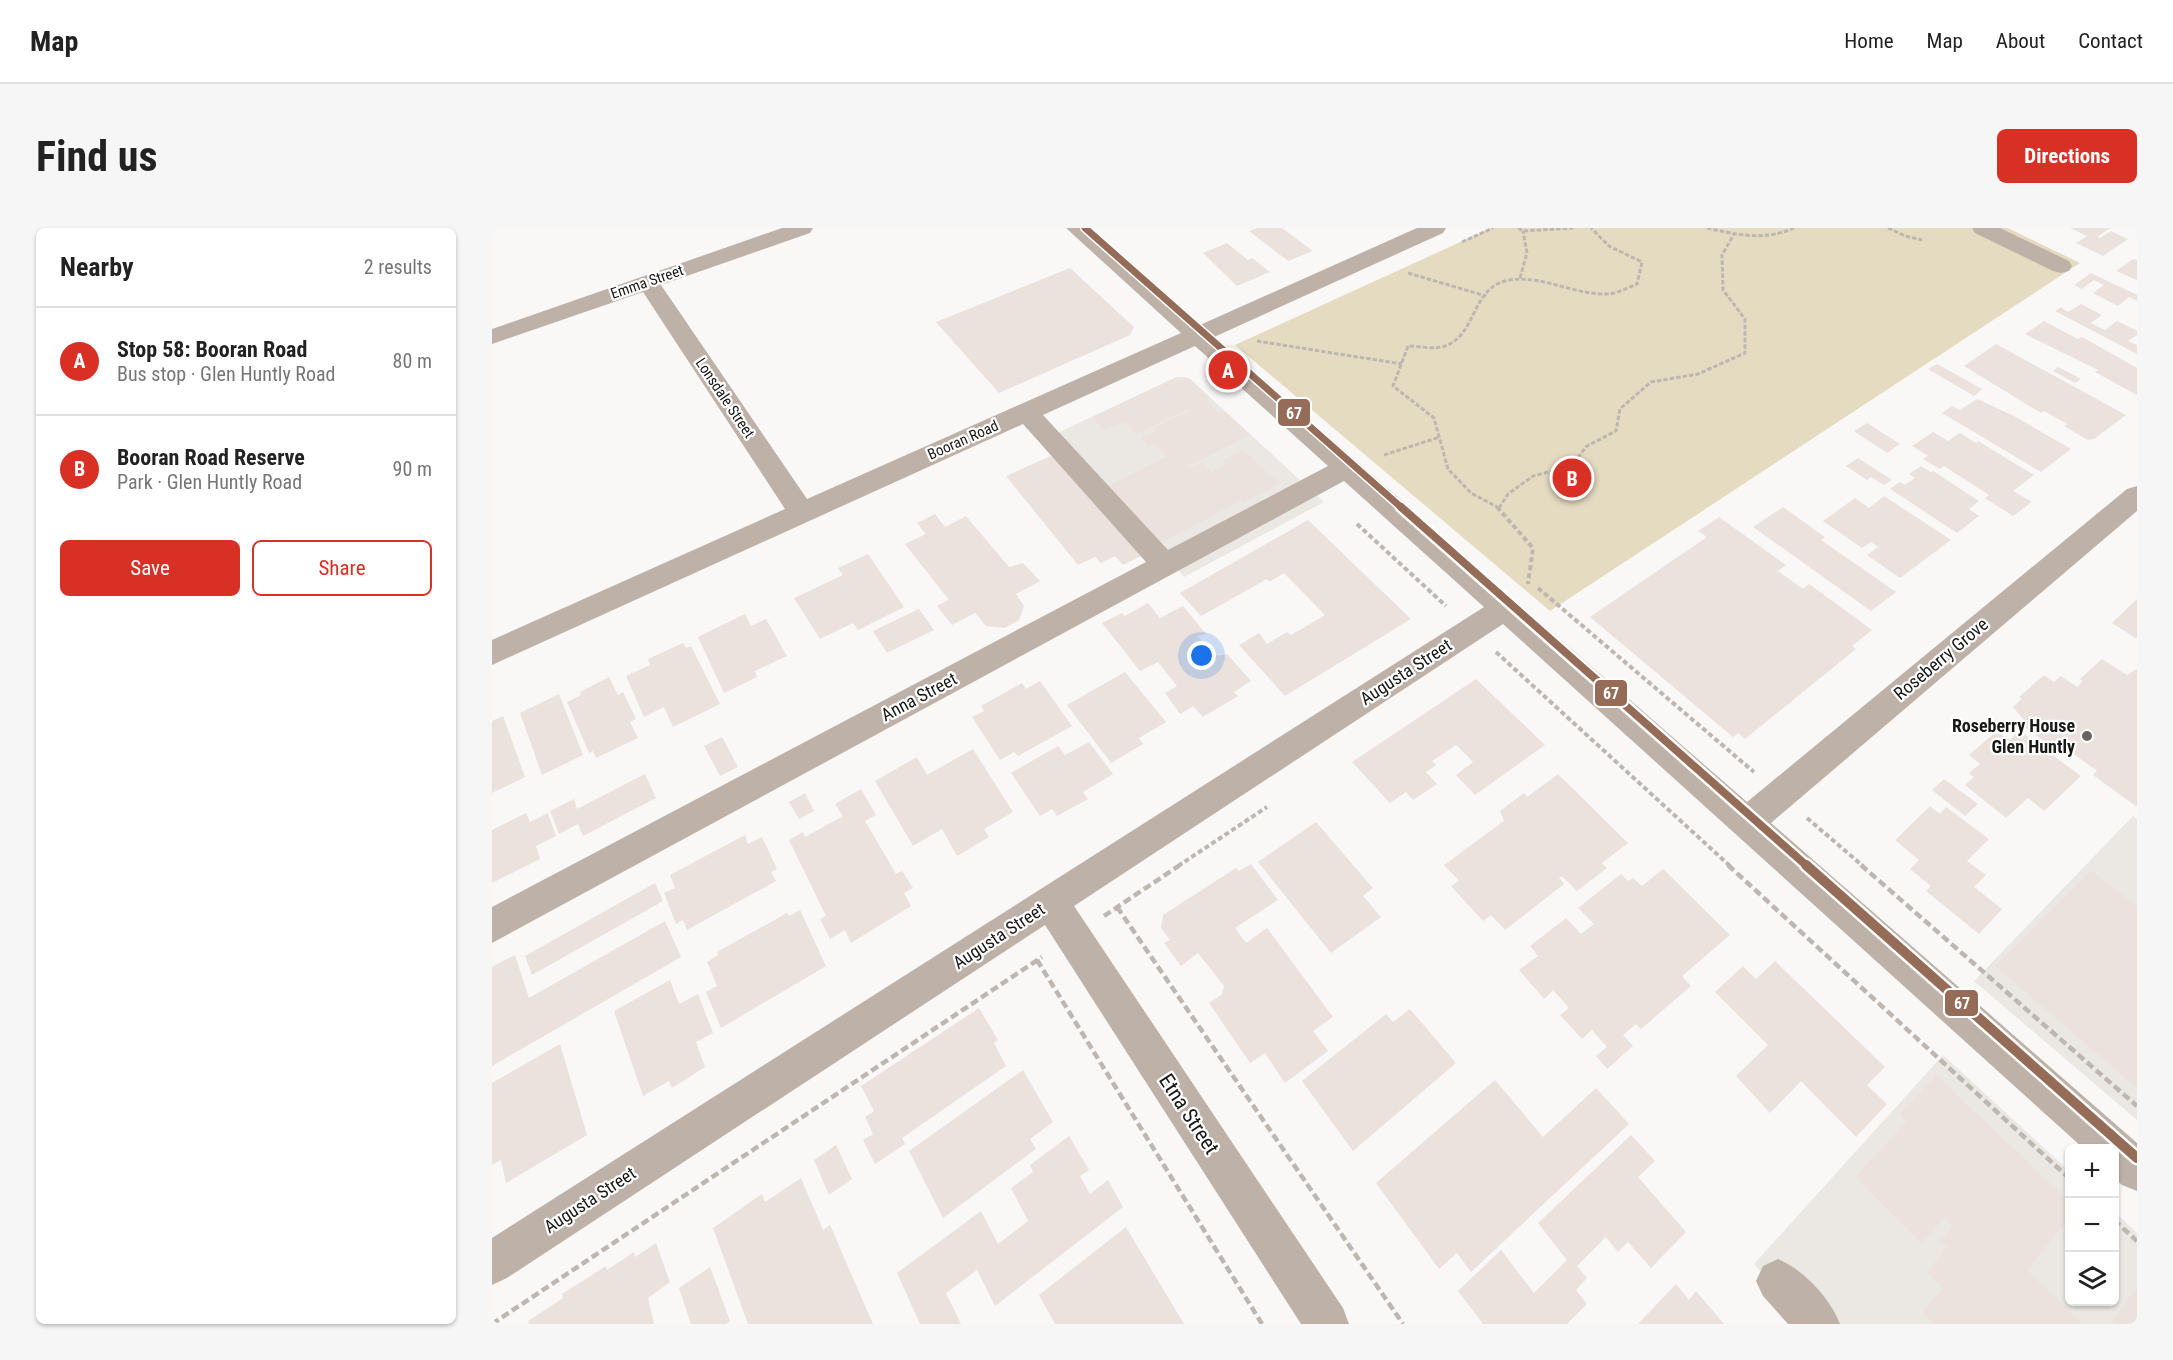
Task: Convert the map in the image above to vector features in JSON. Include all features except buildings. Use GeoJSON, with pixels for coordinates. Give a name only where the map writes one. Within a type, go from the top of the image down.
{"type":"FeatureCollection","features":[{"type":"Feature","properties":{"kind":"street","name":"Emma Street"},"geometry":{"type":"LineString","coordinates":[[492,337],[802,228]]}},
{"type":"Feature","properties":{"kind":"street"},"geometry":{"type":"LineString","coordinates":[[1077,228],[2108,1144]]}},
{"type":"Feature","properties":{"kind":"street","name":"Booran Road"},"geometry":{"type":"LineString","coordinates":[[492,652],[1435,228]]}},
{"type":"Feature","properties":{"kind":"street"},"geometry":{"type":"LineString","coordinates":[[1983,228],[2061,266]]}},
{"type":"Feature","properties":{"kind":"street","name":"Lonsdale Street"},"geometry":{"type":"LineString","coordinates":[[648,282],[802,513]]}},
{"type":"Feature","properties":{"kind":"street"},"geometry":{"type":"LineString","coordinates":[[1026,412],[1165,565]]}},
{"type":"Feature","properties":{"kind":"street","name":"Anna Street"},"geometry":{"type":"LineString","coordinates":[[492,926],[1346,468]]}},
{"type":"Feature","properties":{"kind":"street","name":"Roseberry Grove"},"geometry":{"type":"LineString","coordinates":[[1746,823],[2137,496]]}},
{"type":"Feature","properties":{"kind":"street","name":"Augusta Street"},"geometry":{"type":"LineString","coordinates":[[492,1263],[1095,874],[1479,645],[1505,608]]}},
{"type":"Feature","properties":{"kind":"street","name":"Etna Street"},"geometry":{"type":"LineString","coordinates":[[1051,903],[1327,1324]]}},
{"type":"Feature","properties":{"kind":"street"},"geometry":{"type":"LineString","coordinates":[[2119,1154],[2137,1170]]}},
{"type":"Feature","properties":{"kind":"street"},"geometry":{"type":"LineString","coordinates":[[1778,1281],[1818,1324]]}},
{"type":"Feature","properties":{"kind":"path"},"geometry":{"type":"LineString","coordinates":[[1518,228],[1523,231],[1574,228]]}},
{"type":"Feature","properties":{"kind":"path"},"geometry":{"type":"LineString","coordinates":[[1505,608],[1530,582],[1533,548],[1499,508],[1471,493],[1448,469],[1434,418],[1394,386],[1408,346],[1446,346],[1467,331],[1477,304],[1497,284],[1520,278],[1557,288],[1607,294],[1637,284],[1642,262],[1609,246],[1591,228]]}},
{"type":"Feature","properties":{"kind":"path"},"geometry":{"type":"LineString","coordinates":[[1707,228],[1753,237],[1786,233],[1794,228]]}},
{"type":"Feature","properties":{"kind":"path"},"geometry":{"type":"LineString","coordinates":[[1888,228],[1905,236],[1922,240]]}},
{"type":"Feature","properties":{"kind":"path"},"geometry":{"type":"LineString","coordinates":[[1520,278],[1527,253],[1523,231]]}},
{"type":"Feature","properties":{"kind":"path"},"geometry":{"type":"LineString","coordinates":[[1499,508],[1508,494],[1533,476],[1571,466],[1587,446],[1616,431],[1620,409],[1651,382],[1698,374],[1745,354],[1745,319],[1723,290],[1722,255],[1734,234]]}},
{"type":"Feature","properties":{"kind":"path"},"geometry":{"type":"LineString","coordinates":[[1364,260],[1486,296]]}},
{"type":"Feature","properties":{"kind":"path"},"geometry":{"type":"LineString","coordinates":[[1252,340],[1402,364]]}},
{"type":"Feature","properties":{"kind":"path"},"geometry":{"type":"LineString","coordinates":[[1384,455],[1440,437]]}},
{"type":"Feature","properties":{"kind":"path"},"geometry":{"type":"LineString","coordinates":[[1314,486],[1479,645],[1498,654],[2065,1174]]}},
{"type":"Feature","properties":{"kind":"path"},"geometry":{"type":"LineString","coordinates":[[1530,582],[1780,794],[2137,1106]]}},
{"type":"Feature","properties":{"kind":"path"},"geometry":{"type":"LineString","coordinates":[[1479,645],[1498,654]]}},
{"type":"Feature","properties":{"kind":"path"},"geometry":{"type":"LineString","coordinates":[[492,1324],[1273,803]]}},
{"type":"Feature","properties":{"kind":"path"},"geometry":{"type":"LineString","coordinates":[[1095,874],[1403,1324]]}},
{"type":"Feature","properties":{"kind":"path"},"geometry":{"type":"LineString","coordinates":[[1016,925],[1262,1324]]}},
{"type":"Feature","properties":{"kind":"path"},"geometry":{"type":"LineString","coordinates":[[2119,1225],[2137,1241]]}},
{"type":"Feature","properties":{"kind":"shaded area"},"geometry":{"type":"Polygon","coordinates":[[[1491,228],[2008,228],[2080,263],[1550,611],[1235,345],[1491,228]]]}},
{"type":"Feature","properties":{"kind":"shaded area"},"geometry":{"type":"Polygon","coordinates":[[[1177,377],[1189,378],[1324,502],[1184,577],[1055,434],[1177,377]]]}},
{"type":"Feature","properties":{"kind":"shaded area"},"geometry":{"type":"Polygon","coordinates":[[[2133,816],[2137,819],[2137,1120],[1974,981],[2133,816]]]}},
{"type":"Feature","properties":{"kind":"shaded area"},"geometry":{"type":"Polygon","coordinates":[[[1943,1055],[2065,1167],[2065,1306],[2119,1306],[2119,1216],[2137,1233],[2137,1324],[1810,1324],[1754,1264],[1943,1055]]]}},
{"type":"Feature","properties":{"kind":"transit line","name":"67"},"geometry":{"type":"LineString","coordinates":[[1085,228],[2137,1158]]}},
{"type":"Feature","properties":{"kind":"place","name":"Stop 58: Booran Road"},"geometry":{"type":"Point","coordinates":[1228,370]}},
{"type":"Feature","properties":{"kind":"place","name":"Booran Road Reserve"},"geometry":{"type":"Point","coordinates":[1572,478]}},
{"type":"Feature","properties":{"kind":"place","name":"Roseberry House Glen Huntly"},"geometry":{"type":"Point","coordinates":[2087,736]}}]}
